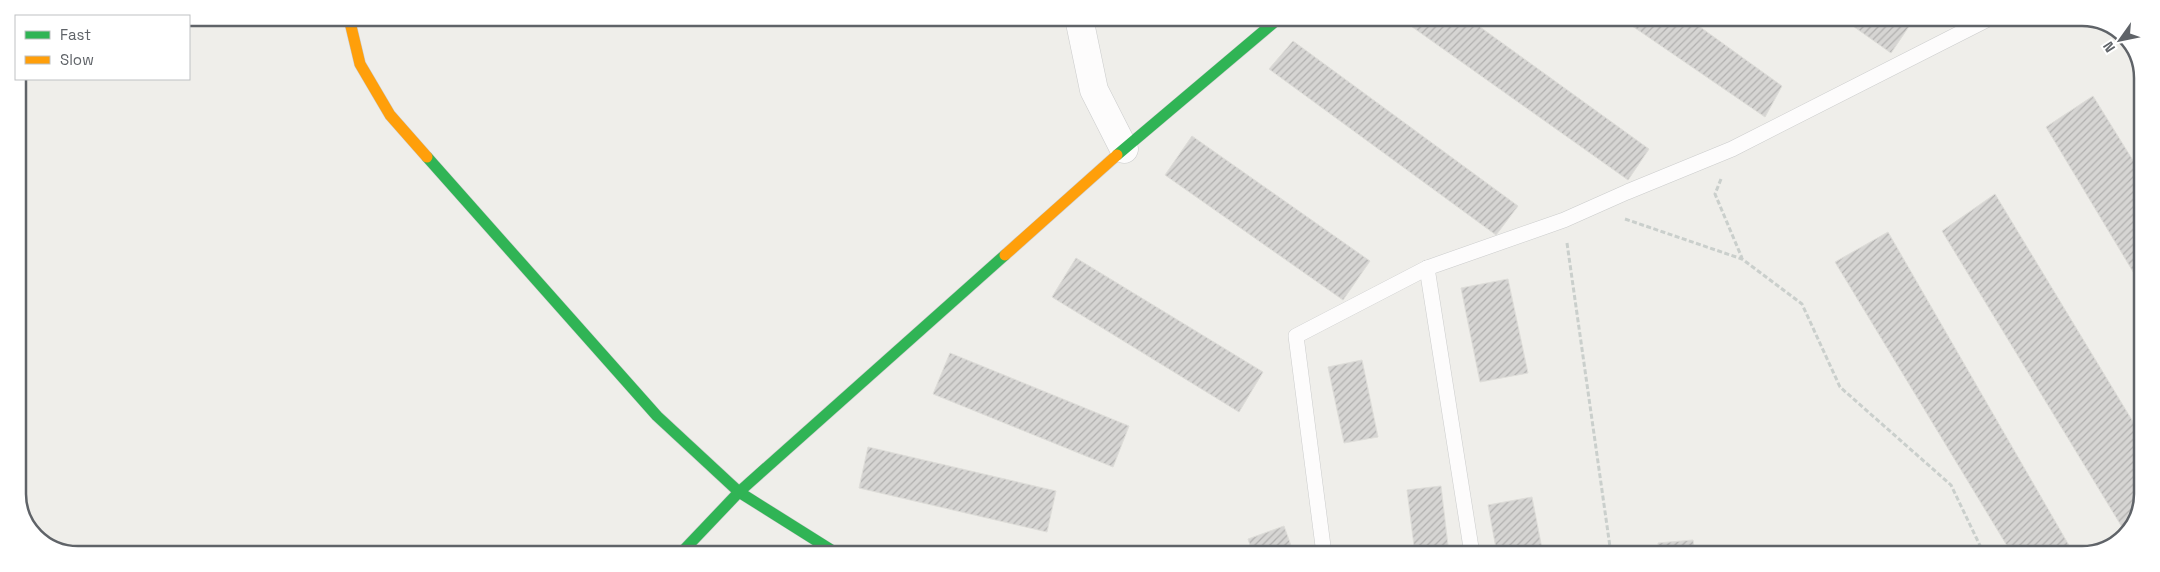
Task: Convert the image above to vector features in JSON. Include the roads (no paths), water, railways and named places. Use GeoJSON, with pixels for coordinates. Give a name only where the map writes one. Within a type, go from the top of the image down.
{"type":"FeatureCollection","features":[{"type":"Feature","properties":{"kind":"street"},"geometry":{"type":"LineString","coordinates":[[351,26],[360,64],[390,115],[657,416],[739,492],[825,546]]}},
{"type":"Feature","properties":{"kind":"street"},"geometry":{"type":"LineString","coordinates":[[1081,26],[1094,90],[1124,149]]}},
{"type":"Feature","properties":{"kind":"street"},"geometry":{"type":"LineString","coordinates":[[688,546],[739,492],[1124,149],[1270,26]]}},
{"type":"Feature","properties":{"kind":"lane"},"geometry":{"type":"LineString","coordinates":[[1323,546],[1296,336],[1427,268],[1564,220],[1732,149],[1974,26]]}},
{"type":"Feature","properties":{"kind":"lane"},"geometry":{"type":"LineString","coordinates":[[1427,268],[1471,546]]}}]}
